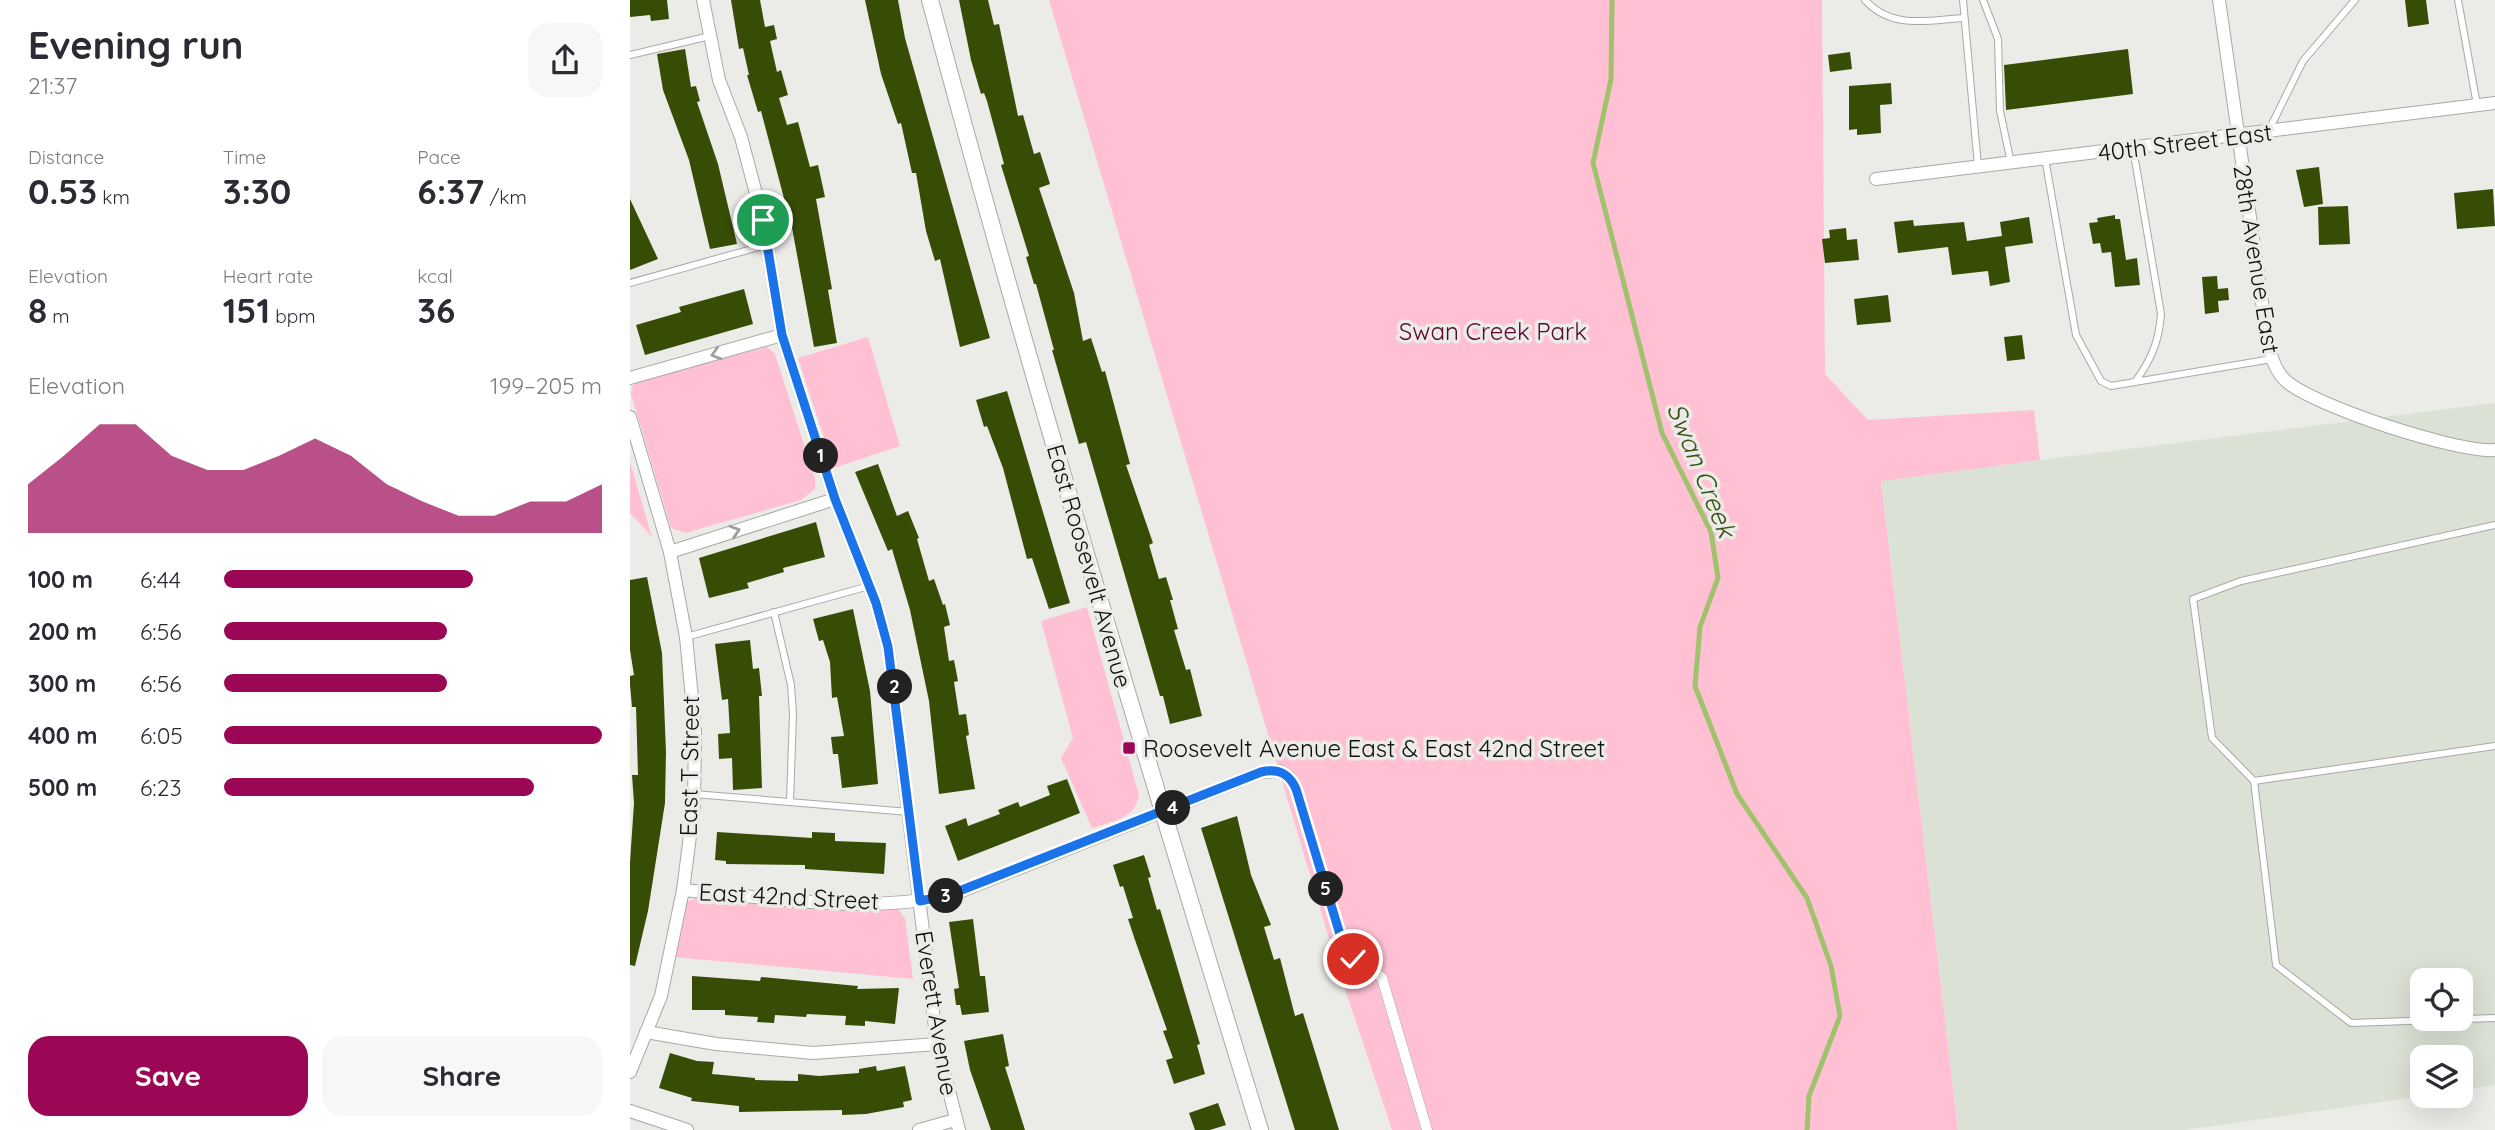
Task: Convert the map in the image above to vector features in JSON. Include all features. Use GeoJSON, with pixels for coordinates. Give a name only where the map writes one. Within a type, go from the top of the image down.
{"type":"FeatureCollection","features":[{"type":"Feature","properties":{"kind":"street","name":"Everett Avenue"},"geometry":{"type":"LineString","coordinates":[[703,0],[719,80],[741,137],[767,244],[782,335],[835,499],[869,586],[888,647],[937,1044],[957,1125]]}},
{"type":"Feature","properties":{"kind":"street","name":"East Roosevelt Avenue"},"geometry":{"type":"LineString","coordinates":[[930,0],[993,237],[1162,813],[1260,1130]]}},
{"type":"Feature","properties":{"kind":"street","name":"28th Avenue East"},"geometry":{"type":"LineString","coordinates":[[2219,0],[2272,359],[2288,383],[2331,406],[2467,448],[2495,450]]}},
{"type":"Feature","properties":{"kind":"street","name":"40th Street East"},"geometry":{"type":"LineString","coordinates":[[1876,178],[2495,103]]}},
{"type":"Feature","properties":{"kind":"street"},"geometry":{"type":"LineString","coordinates":[[630,378],[782,335]]}},
{"type":"Feature","properties":{"kind":"street","name":"East T Street"},"geometry":{"type":"LineString","coordinates":[[630,417],[670,551],[686,637],[695,729],[694,794],[683,890],[661,996],[630,1072]]}},
{"type":"Feature","properties":{"kind":"street"},"geometry":{"type":"LineString","coordinates":[[670,551],[835,499]]}},
{"type":"Feature","properties":{"kind":"street","name":"East 42nd Street"},"geometry":{"type":"LineString","coordinates":[[683,890],[842,904],[920,901],[949,895],[1261,772],[1279,771],[1289,777]]}},
{"type":"Feature","properties":{"kind":"street"},"geometry":{"type":"LineString","coordinates":[[1366,965],[1382,978],[1427,1130]]}},
{"type":"Feature","properties":{"kind":"street"},"geometry":{"type":"LineString","coordinates":[[646,1031],[716,1044],[813,1054],[937,1044]]}},
{"type":"Feature","properties":{"kind":"street"},"geometry":{"type":"LineString","coordinates":[[630,1111],[687,1130]]}},
{"type":"Feature","properties":{"kind":"street"},"geometry":{"type":"LineString","coordinates":[[919,1130],[957,1125]]}},
{"type":"Feature","properties":{"kind":"lane"},"geometry":{"type":"LineString","coordinates":[[1865,0],[1881,15],[1901,22],[1964,18]]}},
{"type":"Feature","properties":{"kind":"lane"},"geometry":{"type":"LineString","coordinates":[[1963,0],[1978,166]]}},
{"type":"Feature","properties":{"kind":"lane"},"geometry":{"type":"LineString","coordinates":[[1983,0],[1998,39],[2000,111],[2011,163]]}},
{"type":"Feature","properties":{"kind":"lane"},"geometry":{"type":"LineString","coordinates":[[2268,132],[2303,61],[2354,0]]}},
{"type":"Feature","properties":{"kind":"lane"},"geometry":{"type":"LineString","coordinates":[[2458,0],[2477,106]]}},
{"type":"Feature","properties":{"kind":"lane"},"geometry":{"type":"LineString","coordinates":[[630,55],[710,36]]}},
{"type":"Feature","properties":{"kind":"lane"},"geometry":{"type":"LineString","coordinates":[[2133,148],[2161,314],[2160,338],[2135,382]]}},
{"type":"Feature","properties":{"kind":"lane"},"geometry":{"type":"LineString","coordinates":[[2045,158],[2076,335],[2101,381],[2110,386],[2272,359]]}},
{"type":"Feature","properties":{"kind":"lane"},"geometry":{"type":"LineString","coordinates":[[630,283],[767,244]]}},
{"type":"Feature","properties":{"kind":"lane"},"geometry":{"type":"LineString","coordinates":[[2495,525],[2241,580],[2193,599],[2212,738],[2254,781],[2276,965],[2351,1023],[2495,1018]]}},
{"type":"Feature","properties":{"kind":"lane"},"geometry":{"type":"LineString","coordinates":[[686,637],[869,586]]}},
{"type":"Feature","properties":{"kind":"lane"},"geometry":{"type":"LineString","coordinates":[[774,612],[790,685],[793,714],[790,802]]}},
{"type":"Feature","properties":{"kind":"lane"},"geometry":{"type":"LineString","coordinates":[[2254,781],[2495,746]]}},
{"type":"Feature","properties":{"kind":"lane"},"geometry":{"type":"LineString","coordinates":[[1289,777],[1298,796],[1345,951],[1349,957],[1366,965]]}},
{"type":"Feature","properties":{"kind":"lane"},"geometry":{"type":"LineString","coordinates":[[694,794],[909,812]]}},
{"type":"Feature","properties":{"kind":"shaded area"},"geometry":{"type":"Polygon","coordinates":[[[2495,403],[2495,1085],[2473,1088],[2473,1045],[2410,1045],[2410,1098],[2185,1130],[1958,1130],[1881,480],[2495,403]]]}},
{"type":"Feature","properties":{"kind":"green space","name":"Swan Creek Park"},"geometry":{"type":"Polygon","coordinates":[[[1049,0],[1822,0],[1825,374],[1868,420],[2034,410],[2040,460],[1881,481],[1958,1130],[1392,1130],[1336,962],[1049,0]]]}},
{"type":"Feature","properties":{"kind":"green space"},"geometry":{"type":"Polygon","coordinates":[[[868,337],[900,446],[834,468],[798,358],[868,337]]]}},
{"type":"Feature","properties":{"kind":"green space"},"geometry":{"type":"Polygon","coordinates":[[[767,347],[775,354],[815,479],[815,489],[801,500],[686,533],[671,528],[631,394],[633,385],[640,380],[767,347]]]}},
{"type":"Feature","properties":{"kind":"green space"},"geometry":{"type":"Polygon","coordinates":[[[630,462],[652,537],[630,513],[630,462]]]}},
{"type":"Feature","properties":{"kind":"green space"},"geometry":{"type":"Polygon","coordinates":[[[1087,607],[1139,795],[1137,803],[1128,814],[1092,828],[1061,758],[1073,738],[1041,621],[1087,607]]]}},
{"type":"Feature","properties":{"kind":"green space"},"geometry":{"type":"Polygon","coordinates":[[[698,897],[898,909],[905,918],[913,979],[675,957],[686,902],[698,897]]]}},
{"type":"Feature","properties":{"kind":"building"},"geometry":{"type":"Polygon","coordinates":[[[630,0],[667,0],[669,19],[651,21],[650,15],[630,17],[630,0]]]}},
{"type":"Feature","properties":{"kind":"building"},"geometry":{"type":"Polygon","coordinates":[[[731,0],[760,0],[765,27],[774,25],[777,39],[770,41],[777,72],[781,70],[788,95],[779,98],[787,125],[798,122],[810,167],[818,165],[825,197],[816,199],[832,289],[828,290],[837,343],[814,347],[788,206],[761,111],[758,112],[747,75],[743,48],[739,49],[731,0]]]}},
{"type":"Feature","properties":{"kind":"building"},"geometry":{"type":"Polygon","coordinates":[[[865,0],[898,0],[905,38],[990,338],[960,347],[940,259],[935,261],[926,231],[916,173],[912,173],[901,123],[898,124],[881,74],[865,0]]]}},
{"type":"Feature","properties":{"kind":"building"},"geometry":{"type":"Polygon","coordinates":[[[959,0],[988,0],[994,25],[999,24],[1018,116],[1023,115],[1034,154],[1040,152],[1050,184],[1039,188],[1074,293],[1083,341],[1091,338],[1102,372],[1105,371],[1130,464],[1126,465],[1153,543],[1149,545],[1159,579],[1166,577],[1173,600],[1170,600],[1178,629],[1174,630],[1186,670],[1190,669],[1202,716],[1170,724],[1163,696],[1160,696],[1086,442],[1079,444],[1036,284],[1026,257],[1029,256],[1001,165],[1004,164],[987,101],[984,93],[981,94],[971,60],[959,0]]]}},
{"type":"Feature","properties":{"kind":"building"},"geometry":{"type":"Polygon","coordinates":[[[2405,0],[2426,0],[2429,24],[2408,27],[2405,0]]]}},
{"type":"Feature","properties":{"kind":"building"},"geometry":{"type":"Polygon","coordinates":[[[685,49],[691,87],[696,86],[700,101],[697,102],[718,164],[737,244],[710,249],[689,160],[663,90],[657,54],[685,49]]]}},
{"type":"Feature","properties":{"kind":"building"},"geometry":{"type":"Polygon","coordinates":[[[2128,49],[2133,94],[2006,110],[2004,65],[2128,49]]]}},
{"type":"Feature","properties":{"kind":"building"},"geometry":{"type":"Polygon","coordinates":[[[1850,52],[1852,69],[1830,72],[1828,55],[1850,52]]]}},
{"type":"Feature","properties":{"kind":"building"},"geometry":{"type":"Polygon","coordinates":[[[1891,83],[1892,104],[1880,105],[1881,133],[1857,135],[1857,129],[1849,130],[1849,86],[1891,83]]]}},
{"type":"Feature","properties":{"kind":"building"},"geometry":{"type":"Polygon","coordinates":[[[2319,167],[2323,204],[2304,207],[2296,170],[2319,167]]]}},
{"type":"Feature","properties":{"kind":"building"},"geometry":{"type":"Polygon","coordinates":[[[2493,189],[2495,226],[2457,229],[2454,193],[2493,189]]]}},
{"type":"Feature","properties":{"kind":"building"},"geometry":{"type":"Polygon","coordinates":[[[630,199],[658,259],[630,270],[630,199]]]}},
{"type":"Feature","properties":{"kind":"building"},"geometry":{"type":"Polygon","coordinates":[[[2348,206],[2350,244],[2319,245],[2318,207],[2348,206]]]}},
{"type":"Feature","properties":{"kind":"building"},"geometry":{"type":"Polygon","coordinates":[[[2115,215],[2115,219],[2120,219],[2126,260],[2137,258],[2140,285],[2115,287],[2111,252],[2102,253],[2100,243],[2093,244],[2089,223],[2098,222],[2097,218],[2115,215]]]}},
{"type":"Feature","properties":{"kind":"building"},"geometry":{"type":"Polygon","coordinates":[[[2029,217],[2033,243],[2005,247],[2010,282],[1990,286],[1988,271],[1952,275],[1948,247],[1898,253],[1894,222],[1913,220],[1914,226],[1964,222],[1967,241],[2002,236],[2000,222],[2029,217]]]}},
{"type":"Feature","properties":{"kind":"building"},"geometry":{"type":"Polygon","coordinates":[[[1846,228],[1847,240],[1857,239],[1859,260],[1825,263],[1822,239],[1830,238],[1829,230],[1846,228]]]}},
{"type":"Feature","properties":{"kind":"building"},"geometry":{"type":"Polygon","coordinates":[[[2217,276],[2218,289],[2228,288],[2229,300],[2218,301],[2219,312],[2205,314],[2202,277],[2217,276]]]}},
{"type":"Feature","properties":{"kind":"building"},"geometry":{"type":"Polygon","coordinates":[[[744,289],[753,324],[645,355],[636,325],[681,312],[679,307],[744,289]]]}},
{"type":"Feature","properties":{"kind":"building"},"geometry":{"type":"Polygon","coordinates":[[[1888,295],[1891,322],[1857,325],[1854,299],[1888,295]]]}},
{"type":"Feature","properties":{"kind":"building"},"geometry":{"type":"Polygon","coordinates":[[[2022,335],[2025,359],[2007,361],[2004,337],[2022,335]]]}},
{"type":"Feature","properties":{"kind":"building"},"geometry":{"type":"Polygon","coordinates":[[[1007,391],[1070,603],[1049,609],[1032,558],[1027,559],[1003,468],[987,426],[984,427],[976,400],[1007,391]]]}},
{"type":"Feature","properties":{"kind":"building"},"geometry":{"type":"Polygon","coordinates":[[[878,464],[897,516],[908,511],[919,538],[917,539],[929,581],[934,579],[943,605],[945,604],[950,625],[944,627],[949,661],[954,660],[958,681],[954,682],[959,715],[966,714],[969,735],[966,736],[975,789],[939,794],[929,701],[910,610],[892,549],[888,551],[855,472],[878,464]]]}},
{"type":"Feature","properties":{"kind":"building"},"geometry":{"type":"Polygon","coordinates":[[[816,522],[825,557],[783,568],[784,572],[747,583],[749,588],[709,598],[699,558],[816,522]]]}},
{"type":"Feature","properties":{"kind":"building"},"geometry":{"type":"Polygon","coordinates":[[[647,577],[662,653],[665,803],[648,911],[635,966],[630,965],[630,862],[634,803],[632,775],[638,775],[636,707],[632,707],[630,685],[630,676],[634,675],[630,650],[630,580],[647,577]]]}},
{"type":"Feature","properties":{"kind":"building"},"geometry":{"type":"Polygon","coordinates":[[[853,609],[870,691],[878,784],[842,788],[838,754],[833,754],[831,737],[844,736],[837,697],[832,698],[830,662],[823,640],[819,641],[813,619],[853,609]]]}},
{"type":"Feature","properties":{"kind":"building"},"geometry":{"type":"Polygon","coordinates":[[[750,640],[753,669],[759,668],[762,696],[759,696],[762,788],[733,790],[732,758],[719,759],[718,734],[730,733],[728,699],[722,700],[715,644],[750,640]]]}},
{"type":"Feature","properties":{"kind":"building"},"geometry":{"type":"Polygon","coordinates":[[[1067,779],[1080,813],[958,861],[945,826],[966,818],[968,826],[1000,814],[998,810],[1018,802],[1020,807],[1050,795],[1047,786],[1067,779]]]}},
{"type":"Feature","properties":{"kind":"building"},"geometry":{"type":"Polygon","coordinates":[[[1237,816],[1251,875],[1271,925],[1264,927],[1274,960],[1280,958],[1295,1016],[1303,1013],[1339,1130],[1295,1130],[1201,828],[1237,816]]]}},
{"type":"Feature","properties":{"kind":"building"},"geometry":{"type":"Polygon","coordinates":[[[717,832],[812,838],[812,832],[835,833],[835,841],[886,843],[884,874],[805,869],[805,865],[726,864],[726,861],[715,860],[717,832]]]}},
{"type":"Feature","properties":{"kind":"building"},"geometry":{"type":"Polygon","coordinates":[[[1144,855],[1157,910],[1160,909],[1200,1044],[1197,1045],[1205,1074],[1174,1084],[1166,1060],[1173,1058],[1163,1031],[1167,1030],[1128,919],[1133,918],[1123,886],[1120,887],[1113,865],[1144,855]]]}},
{"type":"Feature","properties":{"kind":"building"},"geometry":{"type":"Polygon","coordinates":[[[973,919],[980,976],[985,976],[989,1012],[962,1015],[960,1005],[956,1005],[954,989],[959,988],[949,922],[973,919]]]}},
{"type":"Feature","properties":{"kind":"building"},"geometry":{"type":"Polygon","coordinates":[[[692,976],[760,981],[761,977],[858,986],[857,989],[899,988],[895,1024],[865,1021],[865,1026],[845,1025],[846,1016],[807,1014],[806,1017],[775,1015],[774,1023],[757,1022],[758,1017],[725,1015],[725,1010],[692,1010],[692,976]]]}},
{"type":"Feature","properties":{"kind":"building"},"geometry":{"type":"Polygon","coordinates":[[[1003,1034],[1009,1066],[1005,1067],[1025,1130],[991,1130],[970,1070],[964,1041],[1003,1034]]]}},
{"type":"Feature","properties":{"kind":"building"},"geometry":{"type":"Polygon","coordinates":[[[670,1053],[697,1061],[714,1062],[712,1074],[755,1080],[798,1081],[798,1074],[819,1076],[859,1073],[859,1069],[876,1066],[877,1071],[905,1066],[912,1100],[903,1102],[904,1107],[866,1114],[842,1115],[842,1110],[739,1112],[739,1106],[691,1101],[692,1098],[659,1088],[670,1053]]]}},
{"type":"Feature","properties":{"kind":"building"},"geometry":{"type":"Polygon","coordinates":[[[1218,1103],[1226,1125],[1210,1130],[1195,1130],[1189,1113],[1218,1103]]]}},
{"type":"Feature","properties":{"kind":"waterway","name":"Swan Creek"},"geometry":{"type":"LineString","coordinates":[[1612,0],[1611,79],[1593,163],[1662,433],[1711,532],[1718,578],[1700,627],[1695,686],[1737,794],[1807,898],[1831,966],[1840,1016],[1809,1096],[1807,1130]]}},
{"type":"Feature","properties":{"kind":"place","name":"Roosevelt Avenue East & East 42nd Street"},"geometry":{"type":"Point","coordinates":[1129,748]}},
{"type":"Feature","properties":{"kind":"route"},"geometry":{"type":"LineString","coordinates":[[763,220],[782,335],[835,499],[876,603],[888,647],[920,901],[949,895],[1261,772],[1273,770],[1289,777],[1294,783],[1346,954],[1353,959]]}}]}
